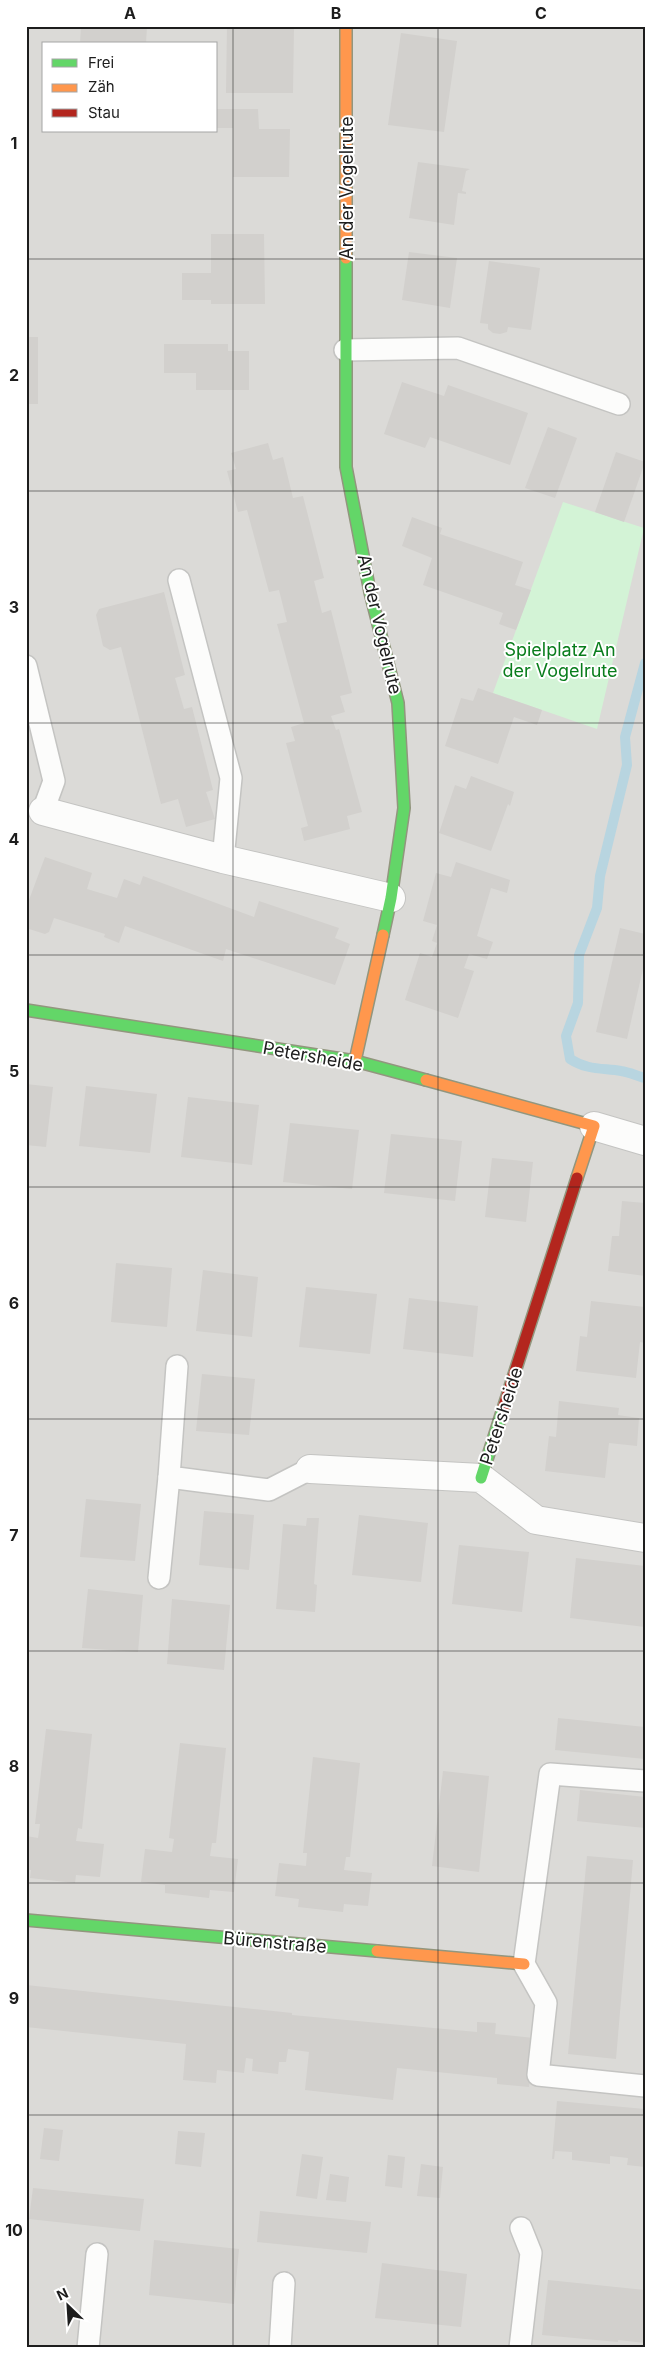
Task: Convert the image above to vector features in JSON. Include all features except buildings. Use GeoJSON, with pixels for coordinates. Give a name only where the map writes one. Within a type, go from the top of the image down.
{"type":"FeatureCollection","features":[{"type":"Feature","properties":{"kind":"street","name":"An der Vogelrute"},"geometry":{"type":"LineString","coordinates":[[346,26],[346,466],[370,592],[398,703],[404,808],[391,898],[354,1061]]}},
{"type":"Feature","properties":{"kind":"street"},"geometry":{"type":"LineString","coordinates":[[43,811],[223,859],[391,898]]}},
{"type":"Feature","properties":{"kind":"street","name":"Petersheide"},"geometry":{"type":"LineString","coordinates":[[26,1010],[354,1061],[645,1140]]}},
{"type":"Feature","properties":{"kind":"street","name":"Petersheide"},"geometry":{"type":"LineString","coordinates":[[482,1478],[594,1126]]}},
{"type":"Feature","properties":{"kind":"street","name":"Petersheide"},"geometry":{"type":"LineString","coordinates":[[310,1469],[482,1478],[536,1520],[645,1538]]}},
{"type":"Feature","properties":{"kind":"street","name":"Bürenstraße"},"geometry":{"type":"LineString","coordinates":[[26,1920],[524,1964]]}},
{"type":"Feature","properties":{"kind":"lane"},"geometry":{"type":"LineString","coordinates":[[345,350],[458,348],[618,404]]}},
{"type":"Feature","properties":{"kind":"lane"},"geometry":{"type":"LineString","coordinates":[[179,580],[231,778],[223,859]]}},
{"type":"Feature","properties":{"kind":"lane"},"geometry":{"type":"LineString","coordinates":[[26,666],[54,781],[43,811]]}},
{"type":"Feature","properties":{"kind":"lane"},"geometry":{"type":"LineString","coordinates":[[159,1578],[177,1366]]}},
{"type":"Feature","properties":{"kind":"lane","name":"Petersheide"},"geometry":{"type":"LineString","coordinates":[[169,1477],[270,1490],[310,1469]]}},
{"type":"Feature","properties":{"kind":"lane"},"geometry":{"type":"LineString","coordinates":[[645,1781],[550,1774],[524,1964],[546,2004],[538,2075],[645,2086]]}},
{"type":"Feature","properties":{"kind":"lane"},"geometry":{"type":"LineString","coordinates":[[520,2348],[531,2253],[521,2228]]}},
{"type":"Feature","properties":{"kind":"lane"},"geometry":{"type":"LineString","coordinates":[[88,2348],[97,2254]]}},
{"type":"Feature","properties":{"kind":"lane"},"geometry":{"type":"LineString","coordinates":[[280,2348],[284,2283]]}},
{"type":"Feature","properties":{"kind":"shaded area"},"geometry":{"type":"Polygon","coordinates":[[[26,26],[645,26],[645,2348],[26,2348],[26,26]]]}},
{"type":"Feature","properties":{"kind":"green space","name":"Spielplatz An der Vogelrute"},"geometry":{"type":"Polygon","coordinates":[[[563,502],[644,528],[597,729],[493,693],[563,502]]]}},
{"type":"Feature","properties":{"kind":"waterway"},"geometry":{"type":"LineString","coordinates":[[645,663],[625,737],[627,765],[600,876],[597,908],[579,955],[578,1003],[566,1036],[570,1059],[576,1063],[645,1078]]}},
{"type":"Feature","properties":{"kind":"traffic: fast"},"geometry":{"type":"LineString","coordinates":[[346,258],[346,467],[370,592],[398,703],[404,808],[391,898],[383,935]]}},
{"type":"Feature","properties":{"kind":"traffic: fast"},"geometry":{"type":"LineString","coordinates":[[26,1010],[355,1061],[426,1080]]}},
{"type":"Feature","properties":{"kind":"traffic: fast"},"geometry":{"type":"LineString","coordinates":[[481,1478],[503,1409]]}},
{"type":"Feature","properties":{"kind":"traffic: fast"},"geometry":{"type":"LineString","coordinates":[[26,1920],[377,1951]]}},
{"type":"Feature","properties":{"kind":"traffic: slow"},"geometry":{"type":"LineString","coordinates":[[346,26],[346,258]]}},
{"type":"Feature","properties":{"kind":"traffic: slow"},"geometry":{"type":"LineString","coordinates":[[355,1061],[383,935]]}},
{"type":"Feature","properties":{"kind":"traffic: slow"},"geometry":{"type":"LineString","coordinates":[[426,1080],[594,1126],[577,1178]]}},
{"type":"Feature","properties":{"kind":"traffic: slow"},"geometry":{"type":"LineString","coordinates":[[377,1951],[524,1964]]}},
{"type":"Feature","properties":{"kind":"traffic: jam"},"geometry":{"type":"LineString","coordinates":[[503,1409],[577,1178]]}}]}
